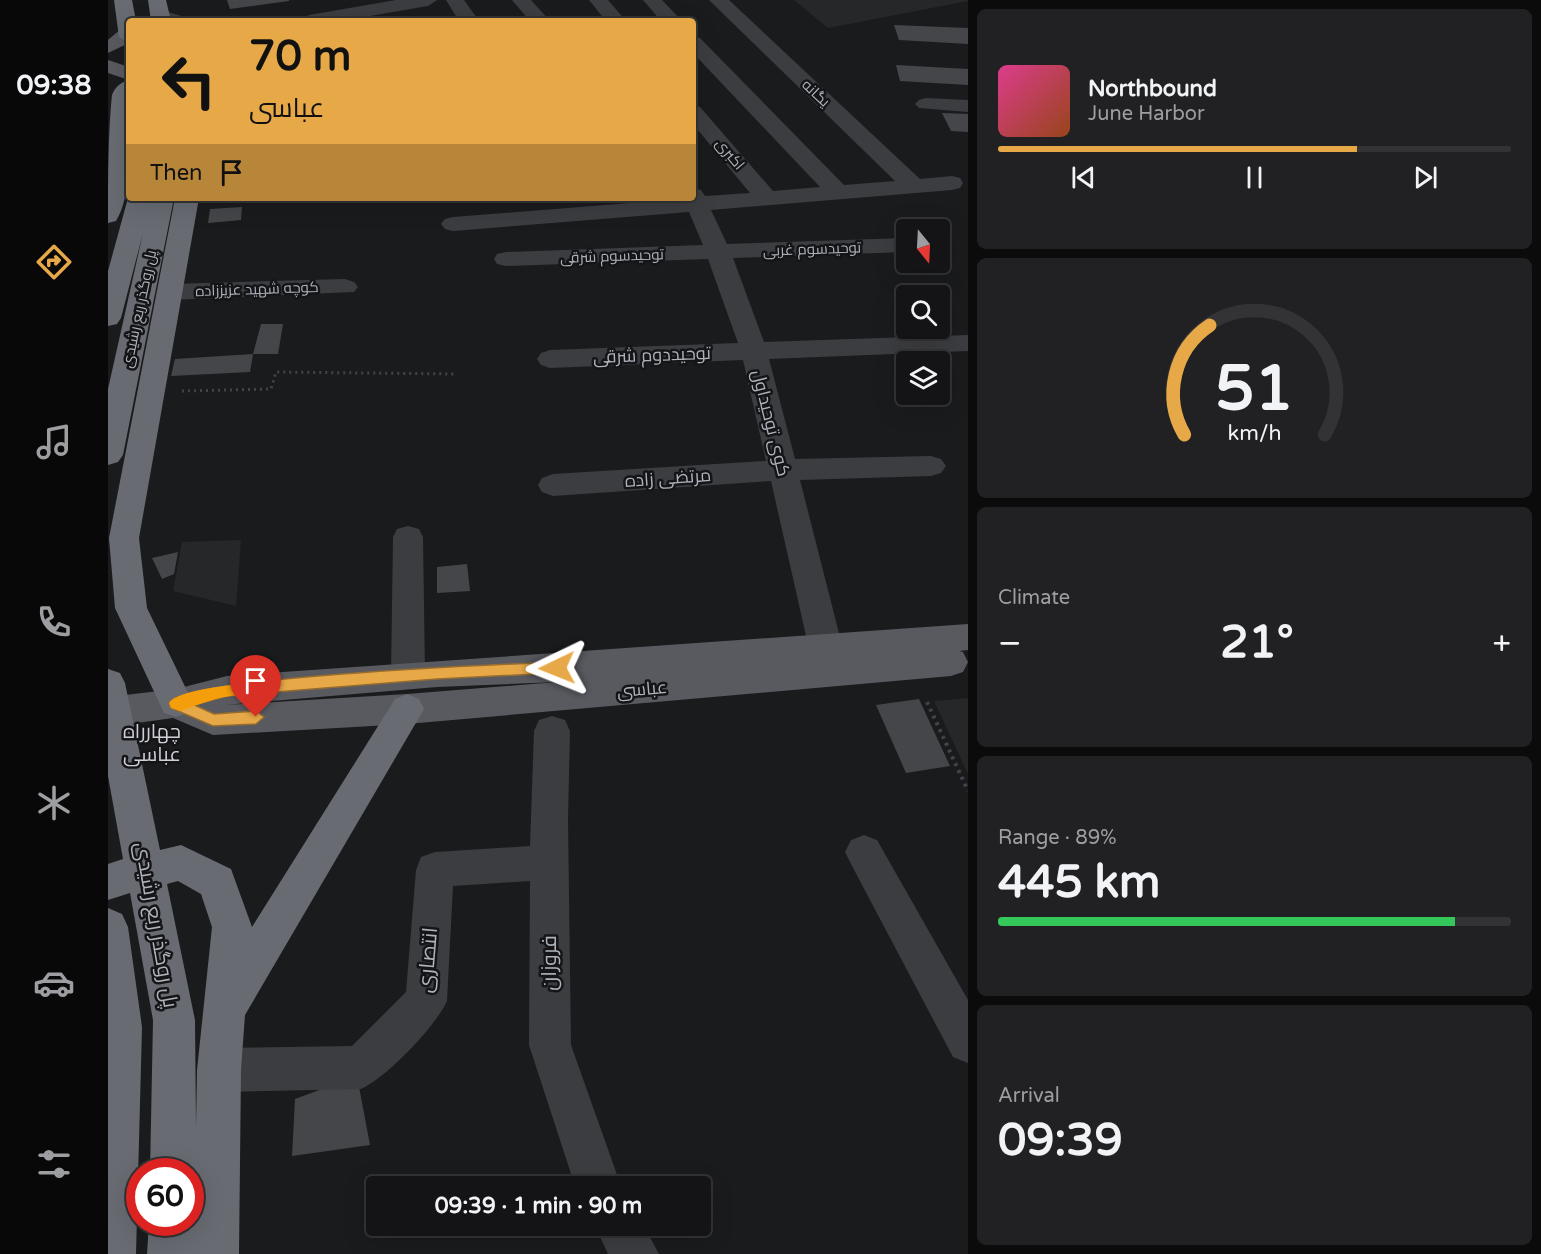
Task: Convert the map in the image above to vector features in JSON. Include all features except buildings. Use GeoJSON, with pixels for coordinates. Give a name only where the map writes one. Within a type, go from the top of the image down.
{"type":"FeatureCollection","features":[{"type":"Feature","properties":{"kind":"highway"},"geometry":{"type":"LineString","coordinates":[[123,0],[126,18]]}},
{"type":"Feature","properties":{"kind":"highway"},"geometry":{"type":"LineString","coordinates":[[108,216],[115,187],[123,93],[126,90]]}},
{"type":"Feature","properties":{"kind":"highway","name":"پل روگذر ربع رشیدی"},"geometry":{"type":"LineString","coordinates":[[108,318],[139,201]]}},
{"type":"Feature","properties":{"kind":"highway","name":"پل روگذر ربع رشیدی"},"geometry":{"type":"LineString","coordinates":[[108,455],[161,201]]}},
{"type":"Feature","properties":{"kind":"highway"},"geometry":{"type":"LineString","coordinates":[[176,703],[131,608],[124,538],[185,201]]}},
{"type":"Feature","properties":{"kind":"highway"},"geometry":{"type":"LineString","coordinates":[[108,370],[134,365],[158,347]]}},
{"type":"Feature","properties":{"kind":"highway","name":"پل روگذر ربع رشیدی"},"geometry":{"type":"LineString","coordinates":[[108,683],[174,1020],[173,1158]]}},
{"type":"Feature","properties":{"kind":"highway"},"geometry":{"type":"LineString","coordinates":[[224,1011],[408,692]]}},
{"type":"Feature","properties":{"kind":"highway"},"geometry":{"type":"LineString","coordinates":[[108,882],[141,871],[181,863],[217,882],[232,927],[219,1070],[215,1254]]}},
{"type":"Feature","properties":{"kind":"highway"},"geometry":{"type":"LineString","coordinates":[[108,927],[122,1026],[112,1254]]}},
{"type":"Feature","properties":{"kind":"highway"},"geometry":{"type":"LineString","coordinates":[[171,1254],[172,1236]]}},
{"type":"Feature","properties":{"kind":"main road"},"geometry":{"type":"LineString","coordinates":[[108,47],[126,37]]}},
{"type":"Feature","properties":{"kind":"main road"},"geometry":{"type":"LineString","coordinates":[[108,66],[126,73]]}},
{"type":"Feature","properties":{"kind":"main road","name":"عباسى"},"geometry":{"type":"LineString","coordinates":[[176,703],[213,720],[408,692],[826,649],[968,637]]}},
{"type":"Feature","properties":{"kind":"main road","name":"عباسى"},"geometry":{"type":"LineString","coordinates":[[408,692],[968,660]]}},
{"type":"Feature","properties":{"kind":"main road"},"geometry":{"type":"LineString","coordinates":[[108,711],[176,703]]}},
{"type":"Feature","properties":{"kind":"street"},"geometry":{"type":"LineString","coordinates":[[326,18],[428,0]]}},
{"type":"Feature","properties":{"kind":"street"},"geometry":{"type":"LineString","coordinates":[[455,0],[467,18]]}},
{"type":"Feature","properties":{"kind":"street"},"geometry":{"type":"LineString","coordinates":[[521,0],[537,18]]}},
{"type":"Feature","properties":{"kind":"street"},"geometry":{"type":"LineString","coordinates":[[598,0],[613,18]]}},
{"type":"Feature","properties":{"kind":"street"},"geometry":{"type":"LineString","coordinates":[[652,0],[669,18]]}},
{"type":"Feature","properties":{"kind":"street","name":"یگانه"},"geometry":{"type":"LineString","coordinates":[[718,0],[914,186]]}},
{"type":"Feature","properties":{"kind":"street"},"geometry":{"type":"LineString","coordinates":[[696,45],[838,192]]}},
{"type":"Feature","properties":{"kind":"street"},"geometry":{"type":"LineString","coordinates":[[926,104],[968,106]]}},
{"type":"Feature","properties":{"kind":"street","name":"اکبری"},"geometry":{"type":"LineString","coordinates":[[696,115],[767,198]]}},
{"type":"Feature","properties":{"kind":"street"},"geometry":{"type":"LineString","coordinates":[[696,199],[767,198],[952,183]]}},
{"type":"Feature","properties":{"kind":"street","name":"کوی توحیداول"},"geometry":{"type":"LineString","coordinates":[[696,199],[754,351],[826,649]]}},
{"type":"Feature","properties":{"kind":"street"},"geometry":{"type":"LineString","coordinates":[[453,224],[677,201]]}},
{"type":"Feature","properties":{"kind":"street","name":"توحیدسوم غربی"},"geometry":{"type":"LineString","coordinates":[[718,252],[896,245]]}},
{"type":"Feature","properties":{"kind":"street","name":"توحیدسوم شرقی"},"geometry":{"type":"LineString","coordinates":[[506,259],[718,252]]}},
{"type":"Feature","properties":{"kind":"street","name":"کوچه شهید عزیززاده"},"geometry":{"type":"LineString","coordinates":[[170,292],[345,287]]}},
{"type":"Feature","properties":{"kind":"street","name":"توحیددوم شرقی"},"geometry":{"type":"LineString","coordinates":[[550,359],[968,343]]}},
{"type":"Feature","properties":{"kind":"street","name":"مرتضی زاده"},"geometry":{"type":"LineString","coordinates":[[553,485],[783,470],[931,466]]}},
{"type":"Feature","properties":{"kind":"street"},"geometry":{"type":"LineString","coordinates":[[408,537],[408,692]]}},
{"type":"Feature","properties":{"kind":"street","name":"فروزان"},"geometry":{"type":"LineString","coordinates":[[552,731],[549,862],[550,1045],[595,1176]]}},
{"type":"Feature","properties":{"kind":"street"},"geometry":{"type":"LineString","coordinates":[[864,852],[968,1042]]}},
{"type":"Feature","properties":{"kind":"street","name":"انتصاری"},"geometry":{"type":"LineString","coordinates":[[219,1070],[361,1067],[426,1001],[435,870],[549,862]]}},
{"type":"Feature","properties":{"kind":"street"},"geometry":{"type":"LineString","coordinates":[[624,1236],[635,1254]]}},
{"type":"Feature","properties":{"kind":"path"},"geometry":{"type":"LineString","coordinates":[[151,391],[271,389],[276,372],[455,374]]}},
{"type":"Feature","properties":{"kind":"path"},"geometry":{"type":"LineString","coordinates":[[927,702],[968,791]]}},
{"type":"Feature","properties":{"kind":"shaded area"},"geometry":{"type":"Polygon","coordinates":[[[794,0],[968,0],[968,1],[828,28],[794,0]]]}},
{"type":"Feature","properties":{"kind":"shaded area"},"geometry":{"type":"Polygon","coordinates":[[[241,540],[236,606],[173,591],[182,542],[241,540]]]}},
{"type":"Feature","properties":{"kind":"shaded area"},"geometry":{"type":"Polygon","coordinates":[[[968,698],[968,774],[934,701],[968,698]]]}},
{"type":"Feature","properties":{"kind":"slow traffic"},"geometry":{"type":"LineString","coordinates":[[180,705],[176,703],[227,690],[263,687]]}},
{"type":"Feature","properties":{"kind":"district","name":"چهارراه عباسی"},"geometry":{"type":"Point","coordinates":[152,744]}},
{"type":"Feature","properties":{"kind":"route"},"geometry":{"type":"LineString","coordinates":[[256,717],[213,720],[176,703],[227,690],[437,673],[557,668]]}}]}
